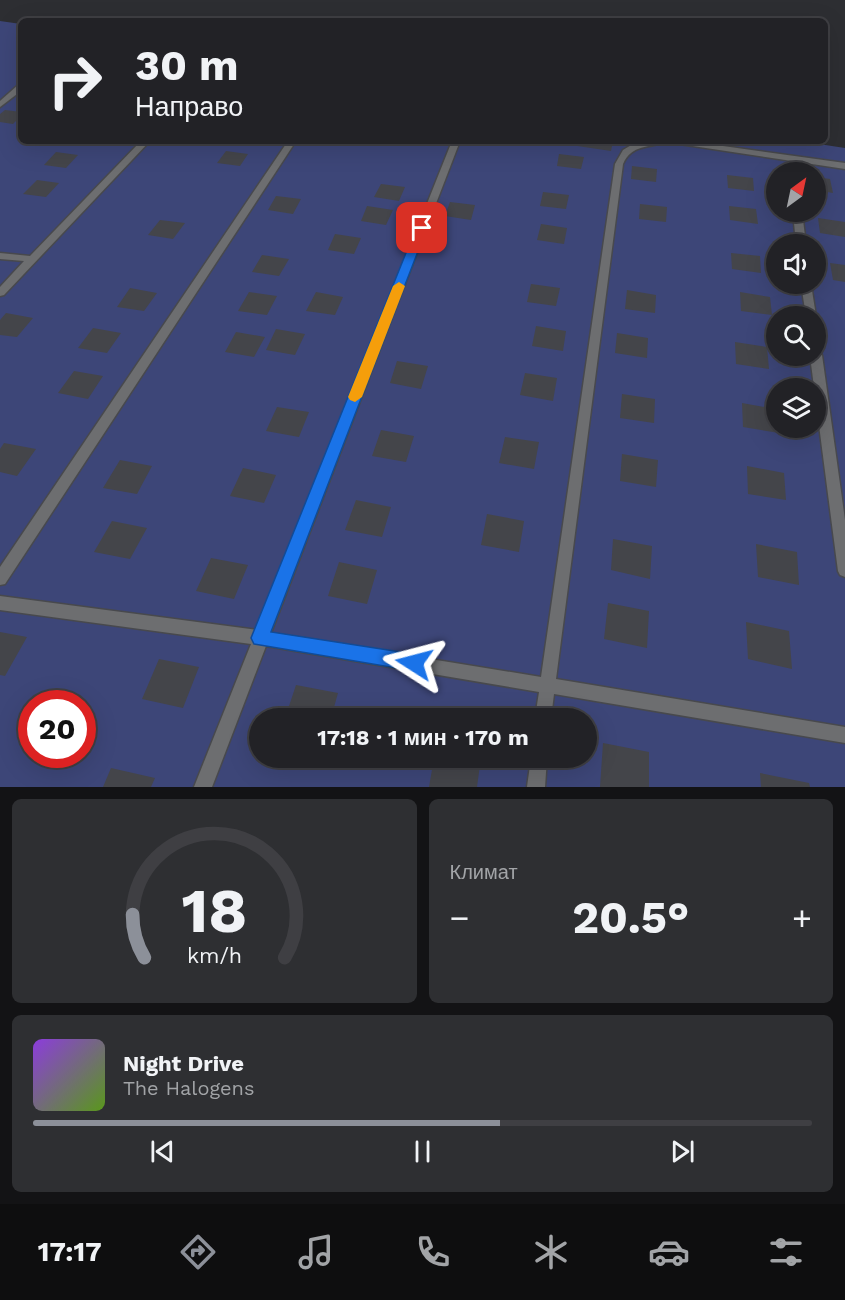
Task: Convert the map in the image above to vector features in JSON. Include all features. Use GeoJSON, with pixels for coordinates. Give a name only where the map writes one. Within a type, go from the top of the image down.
{"type":"FeatureCollection","features":[{"type":"Feature","properties":{"kind":"lane"},"geometry":{"type":"LineString","coordinates":[[0,105],[18,90]]}},
{"type":"Feature","properties":{"kind":"lane"},"geometry":{"type":"LineString","coordinates":[[0,293],[143,144]]}},
{"type":"Feature","properties":{"kind":"lane"},"geometry":{"type":"LineString","coordinates":[[0,579],[290,144]]}},
{"type":"Feature","properties":{"kind":"lane"},"geometry":{"type":"LineString","coordinates":[[202,787],[455,144]]}},
{"type":"Feature","properties":{"kind":"lane"},"geometry":{"type":"LineString","coordinates":[[544,708],[619,164],[622,155],[637,144]]}},
{"type":"Feature","properties":{"kind":"lane"},"geometry":{"type":"LineString","coordinates":[[686,144],[790,163],[845,166]]}},
{"type":"Feature","properties":{"kind":"lane"},"geometry":{"type":"LineString","coordinates":[[0,256],[33,260]]}},
{"type":"Feature","properties":{"kind":"lane"},"geometry":{"type":"LineString","coordinates":[[817,366],[845,571]]}},
{"type":"Feature","properties":{"kind":"lane"},"geometry":{"type":"LineString","coordinates":[[0,603],[260,638],[845,735]]}},
{"type":"Feature","properties":{"kind":"lane"},"geometry":{"type":"LineString","coordinates":[[536,787],[538,768]]}},
{"type":"Feature","properties":{"kind":"shaded area"},"geometry":{"type":"Polygon","coordinates":[[[0,21],[18,24],[18,144],[819,144],[845,148],[845,787],[0,787],[0,21]]]}},
{"type":"Feature","properties":{"kind":"building"},"geometry":{"type":"Polygon","coordinates":[[[5,110],[18,112],[18,119],[13,124],[0,122],[0,114],[5,110]]]}},
{"type":"Feature","properties":{"kind":"building"},"geometry":{"type":"Polygon","coordinates":[[[564,144],[612,144],[611,151],[564,144]]]}},
{"type":"Feature","properties":{"kind":"building"},"geometry":{"type":"Polygon","coordinates":[[[226,151],[248,154],[240,166],[217,163],[226,151]]]}},
{"type":"Feature","properties":{"kind":"building"},"geometry":{"type":"Polygon","coordinates":[[[56,152],[78,155],[66,168],[44,165],[56,152]]]}},
{"type":"Feature","properties":{"kind":"building"},"geometry":{"type":"Polygon","coordinates":[[[559,154],[584,157],[581,169],[557,166],[559,154]]]}},
{"type":"Feature","properties":{"kind":"building"},"geometry":{"type":"Polygon","coordinates":[[[632,166],[657,169],[656,182],[631,179],[632,166]]]}},
{"type":"Feature","properties":{"kind":"building"},"geometry":{"type":"Polygon","coordinates":[[[727,175],[753,178],[754,191],[728,188],[727,175]]]}},
{"type":"Feature","properties":{"kind":"building"},"geometry":{"type":"Polygon","coordinates":[[[826,178],[830,179],[833,193],[826,192],[826,178]]]}},
{"type":"Feature","properties":{"kind":"building"},"geometry":{"type":"Polygon","coordinates":[[[37,180],[59,183],[46,197],[23,194],[37,180]]]}},
{"type":"Feature","properties":{"kind":"building"},"geometry":{"type":"Polygon","coordinates":[[[381,184],[405,187],[399,201],[374,197],[381,184]]]}},
{"type":"Feature","properties":{"kind":"building"},"geometry":{"type":"Polygon","coordinates":[[[543,192],[569,195],[566,209],[540,206],[543,192]]]}},
{"type":"Feature","properties":{"kind":"building"},"geometry":{"type":"Polygon","coordinates":[[[276,196],[301,199],[293,214],[268,210],[276,196]]]}},
{"type":"Feature","properties":{"kind":"building"},"geometry":{"type":"Polygon","coordinates":[[[450,202],[475,205],[471,220],[445,216],[450,202]]]}},
{"type":"Feature","properties":{"kind":"building"},"geometry":{"type":"Polygon","coordinates":[[[640,204],[667,207],[666,222],[639,219],[640,204]]]}},
{"type":"Feature","properties":{"kind":"building"},"geometry":{"type":"Polygon","coordinates":[[[367,206],[393,210],[386,225],[361,221],[367,206]]]}},
{"type":"Feature","properties":{"kind":"building"},"geometry":{"type":"Polygon","coordinates":[[[729,206],[756,209],[758,224],[730,220],[729,206]]]}},
{"type":"Feature","properties":{"kind":"building"},"geometry":{"type":"Polygon","coordinates":[[[826,219],[845,222],[845,237],[820,233],[819,222],[826,222],[826,219]]]}},
{"type":"Feature","properties":{"kind":"building"},"geometry":{"type":"Polygon","coordinates":[[[160,220],[185,223],[173,239],[148,235],[160,220]]]}},
{"type":"Feature","properties":{"kind":"building"},"geometry":{"type":"Polygon","coordinates":[[[541,224],[567,228],[564,244],[537,240],[541,224]]]}},
{"type":"Feature","properties":{"kind":"building"},"geometry":{"type":"Polygon","coordinates":[[[335,234],[361,238],[354,254],[328,250],[335,234]]]}},
{"type":"Feature","properties":{"kind":"building"},"geometry":{"type":"Polygon","coordinates":[[[731,253],[760,256],[761,273],[732,269],[731,253]]]}},
{"type":"Feature","properties":{"kind":"building"},"geometry":{"type":"Polygon","coordinates":[[[262,255],[289,259],[279,276],[252,272],[262,255]]]}},
{"type":"Feature","properties":{"kind":"building"},"geometry":{"type":"Polygon","coordinates":[[[830,263],[845,265],[845,282],[833,280],[830,263]]]}},
{"type":"Feature","properties":{"kind":"building"},"geometry":{"type":"Polygon","coordinates":[[[531,284],[560,288],[556,306],[527,302],[531,284]]]}},
{"type":"Feature","properties":{"kind":"building"},"geometry":{"type":"Polygon","coordinates":[[[130,288],[157,293],[144,311],[117,307],[130,288]]]}},
{"type":"Feature","properties":{"kind":"building"},"geometry":{"type":"Polygon","coordinates":[[[627,290],[656,295],[655,313],[625,309],[627,290]]]}},
{"type":"Feature","properties":{"kind":"building"},"geometry":{"type":"Polygon","coordinates":[[[249,292],[277,296],[267,315],[238,311],[249,292]]]}},
{"type":"Feature","properties":{"kind":"building"},"geometry":{"type":"Polygon","coordinates":[[[316,292],[343,297],[335,315],[306,311],[316,292]]]}},
{"type":"Feature","properties":{"kind":"building"},"geometry":{"type":"Polygon","coordinates":[[[740,292],[770,297],[771,306],[766,306],[766,314],[741,311],[740,292]]]}},
{"type":"Feature","properties":{"kind":"building"},"geometry":{"type":"Polygon","coordinates":[[[6,313],[33,318],[17,337],[0,335],[0,320],[6,313]]]}},
{"type":"Feature","properties":{"kind":"building"},"geometry":{"type":"Polygon","coordinates":[[[536,326],[566,331],[563,351],[532,346],[536,326]]]}},
{"type":"Feature","properties":{"kind":"building"},"geometry":{"type":"Polygon","coordinates":[[[93,328],[121,333],[107,353],[78,348],[93,328]]]}},
{"type":"Feature","properties":{"kind":"building"},"geometry":{"type":"Polygon","coordinates":[[[276,329],[305,334],[295,355],[266,350],[276,329]]]}},
{"type":"Feature","properties":{"kind":"building"},"geometry":{"type":"Polygon","coordinates":[[[236,332],[265,337],[254,357],[225,352],[236,332]]]}},
{"type":"Feature","properties":{"kind":"building"},"geometry":{"type":"Polygon","coordinates":[[[617,333],[648,338],[647,358],[615,353],[617,333]]]}},
{"type":"Feature","properties":{"kind":"building"},"geometry":{"type":"Polygon","coordinates":[[[735,342],[766,347],[766,366],[769,366],[769,369],[736,364],[735,342]]]}},
{"type":"Feature","properties":{"kind":"building"},"geometry":{"type":"Polygon","coordinates":[[[397,361],[428,366],[421,389],[390,383],[397,361]]]}},
{"type":"Feature","properties":{"kind":"building"},"geometry":{"type":"Polygon","coordinates":[[[74,371],[103,376],[88,399],[58,393],[74,371]]]}},
{"type":"Feature","properties":{"kind":"building"},"geometry":{"type":"Polygon","coordinates":[[[525,373],[557,378],[553,401],[520,395],[525,373]]]}},
{"type":"Feature","properties":{"kind":"building"},"geometry":{"type":"Polygon","coordinates":[[[622,394],[655,399],[654,423],[620,418],[622,394]]]}},
{"type":"Feature","properties":{"kind":"building"},"geometry":{"type":"Polygon","coordinates":[[[742,403],[766,407],[766,431],[743,427],[742,403]]]}},
{"type":"Feature","properties":{"kind":"building"},"geometry":{"type":"Polygon","coordinates":[[[277,407],[309,412],[299,437],[266,431],[277,407]]]}},
{"type":"Feature","properties":{"kind":"building"},"geometry":{"type":"Polygon","coordinates":[[[381,430],[414,436],[406,462],[372,456],[381,430]]]}},
{"type":"Feature","properties":{"kind":"building"},"geometry":{"type":"Polygon","coordinates":[[[505,437],[539,442],[534,469],[499,463],[505,437]]]}},
{"type":"Feature","properties":{"kind":"building"},"geometry":{"type":"Polygon","coordinates":[[[4,443],[36,449],[17,476],[0,472],[0,449],[4,443]]]}},
{"type":"Feature","properties":{"kind":"building"},"geometry":{"type":"Polygon","coordinates":[[[622,454],[658,460],[656,487],[620,481],[622,454]]]}},
{"type":"Feature","properties":{"kind":"building"},"geometry":{"type":"Polygon","coordinates":[[[120,460],[152,466],[137,494],[103,488],[120,460]]]}},
{"type":"Feature","properties":{"kind":"building"},"geometry":{"type":"Polygon","coordinates":[[[747,466],[784,473],[786,500],[748,494],[747,466]]]}},
{"type":"Feature","properties":{"kind":"building"},"geometry":{"type":"Polygon","coordinates":[[[243,468],[276,475],[264,503],[230,496],[243,468]]]}},
{"type":"Feature","properties":{"kind":"building"},"geometry":{"type":"Polygon","coordinates":[[[356,500],[391,507],[382,537],[345,530],[356,500]]]}},
{"type":"Feature","properties":{"kind":"building"},"geometry":{"type":"Polygon","coordinates":[[[487,514],[524,521],[519,552],[481,545],[487,514]]]}},
{"type":"Feature","properties":{"kind":"building"},"geometry":{"type":"Polygon","coordinates":[[[112,521],[147,528],[130,559],[94,552],[112,521]]]}},
{"type":"Feature","properties":{"kind":"building"},"geometry":{"type":"Polygon","coordinates":[[[613,539],[652,546],[650,579],[611,570],[613,539]]]}},
{"type":"Feature","properties":{"kind":"building"},"geometry":{"type":"Polygon","coordinates":[[[756,544],[797,552],[799,585],[758,577],[756,544]]]}},
{"type":"Feature","properties":{"kind":"building"},"geometry":{"type":"Polygon","coordinates":[[[211,558],[248,565],[234,599],[196,591],[211,558]]]}},
{"type":"Feature","properties":{"kind":"building"},"geometry":{"type":"Polygon","coordinates":[[[339,562],[377,570],[367,604],[328,596],[339,562]]]}},
{"type":"Feature","properties":{"kind":"building"},"geometry":{"type":"Polygon","coordinates":[[[608,603],[649,611],[647,648],[604,639],[608,603]]]}},
{"type":"Feature","properties":{"kind":"building"},"geometry":{"type":"Polygon","coordinates":[[[746,622],[789,631],[792,669],[748,659],[746,622]]]}},
{"type":"Feature","properties":{"kind":"building"},"geometry":{"type":"Polygon","coordinates":[[[0,632],[27,637],[5,676],[0,675],[0,632]]]}},
{"type":"Feature","properties":{"kind":"building"},"geometry":{"type":"Polygon","coordinates":[[[159,659],[199,667],[183,708],[142,699],[159,659]]]}},
{"type":"Feature","properties":{"kind":"building"},"geometry":{"type":"Polygon","coordinates":[[[296,685],[338,693],[334,708],[288,708],[296,685]]]}},
{"type":"Feature","properties":{"kind":"building"},"geometry":{"type":"Polygon","coordinates":[[[603,743],[649,752],[649,787],[600,787],[603,743]]]}},
{"type":"Feature","properties":{"kind":"building"},"geometry":{"type":"Polygon","coordinates":[[[111,768],[155,778],[151,787],[103,787],[111,768]]]}},
{"type":"Feature","properties":{"kind":"building"},"geometry":{"type":"Polygon","coordinates":[[[432,768],[480,768],[477,787],[429,787],[432,768]]]}},
{"type":"Feature","properties":{"kind":"building"},"geometry":{"type":"Polygon","coordinates":[[[760,773],[809,783],[810,787],[761,787],[760,773]]]}},
{"type":"Feature","properties":{"kind":"slow traffic"},"geometry":{"type":"LineString","coordinates":[[355,397],[399,286]]}},
{"type":"Feature","properties":{"kind":"route"},"geometry":{"type":"LineString","coordinates":[[414,663],[260,638],[422,228]]}}]}
